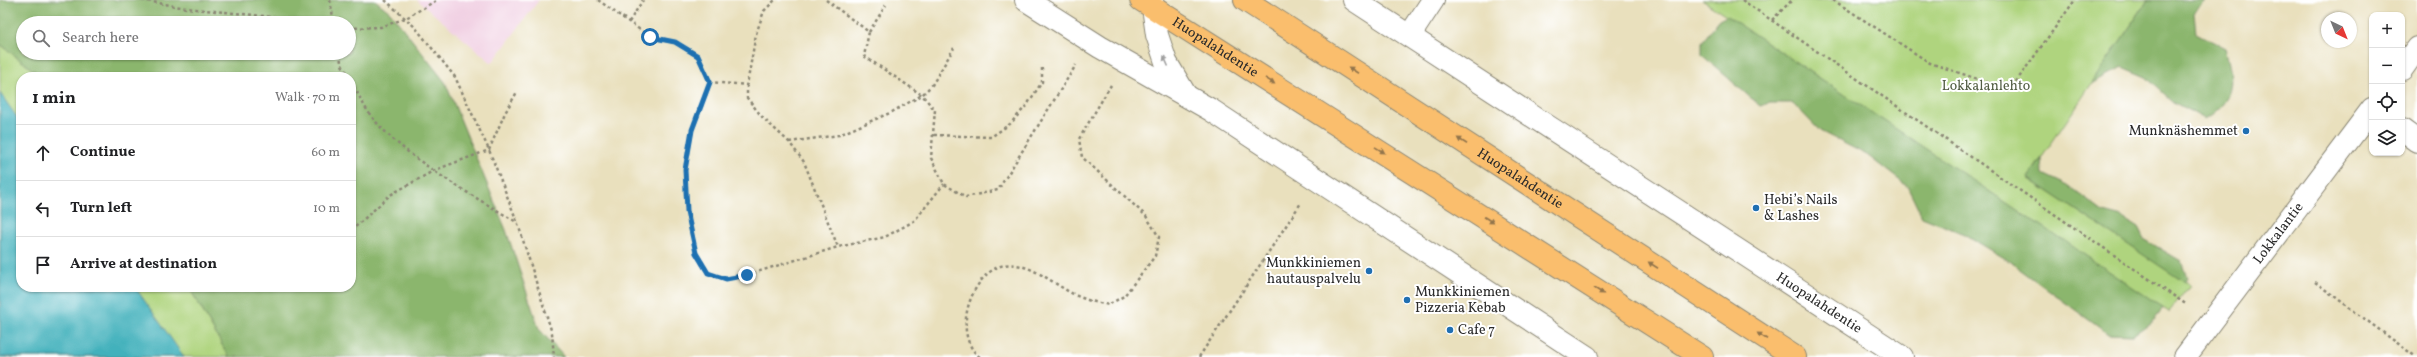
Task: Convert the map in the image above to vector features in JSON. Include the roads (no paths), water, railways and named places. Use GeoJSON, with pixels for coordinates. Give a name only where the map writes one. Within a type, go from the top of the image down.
{"type":"FeatureCollection","features":[{"type":"Feature","properties":{"kind":"main road","name":"Huopalahdentie"},"geometry":{"type":"LineString","coordinates":[[1245,0],[1795,357]]}},
{"type":"Feature","properties":{"kind":"main road","name":"Huopalahdentie"},"geometry":{"type":"LineString","coordinates":[[1149,3],[1702,357]]}},
{"type":"Feature","properties":{"kind":"street","name":"Huopalahdentie"},"geometry":{"type":"LineString","coordinates":[[1026,0],[1067,26],[1185,95],[1317,179],[1587,357]]}},
{"type":"Feature","properties":{"kind":"street","name":"Huopalahdentie"},"geometry":{"type":"LineString","coordinates":[[1354,0],[1410,35],[1902,357]]}},
{"type":"Feature","properties":{"kind":"street"},"geometry":{"type":"LineString","coordinates":[[1410,35],[1433,0]]}},
{"type":"Feature","properties":{"kind":"street","name":"Huopalahdentie"},"geometry":{"type":"LineString","coordinates":[[1149,3],[1166,62],[1185,95]]}},
{"type":"Feature","properties":{"kind":"street"},"geometry":{"type":"LineString","coordinates":[[2405,65],[2417,48]]}},
{"type":"Feature","properties":{"kind":"street","name":"Lokkalantie"},"geometry":{"type":"LineString","coordinates":[[2185,357],[2369,113]]}},
{"type":"Feature","properties":{"kind":"street"},"geometry":{"type":"LineString","coordinates":[[2405,132],[2417,141]]}},
{"type":"Feature","properties":{"kind":"water"},"geometry":{"type":"Polygon","coordinates":[[[0,93],[16,116],[16,292],[138,292],[184,357],[0,357],[0,93]]]}},
{"type":"Feature","properties":{"kind":"place","name":"Munknäshemmet"},"geometry":{"type":"Point","coordinates":[2246,131]}},
{"type":"Feature","properties":{"kind":"place","name":"Hebi’s Nails & Lashes"},"geometry":{"type":"Point","coordinates":[1756,208]}},
{"type":"Feature","properties":{"kind":"place","name":"Munkkiniemen hautauspalvelu"},"geometry":{"type":"Point","coordinates":[1369,271]}},
{"type":"Feature","properties":{"kind":"place","name":"Munkkiniemen Pizzeria Kebab"},"geometry":{"type":"Point","coordinates":[1407,300]}},
{"type":"Feature","properties":{"kind":"place","name":"Cafe 7"},"geometry":{"type":"Point","coordinates":[1450,330]}},
{"type":"Feature","properties":{"kind":"park label","name":"Lokkalanlehto"},"geometry":{"type":"Point","coordinates":[1986,86]}}]}
